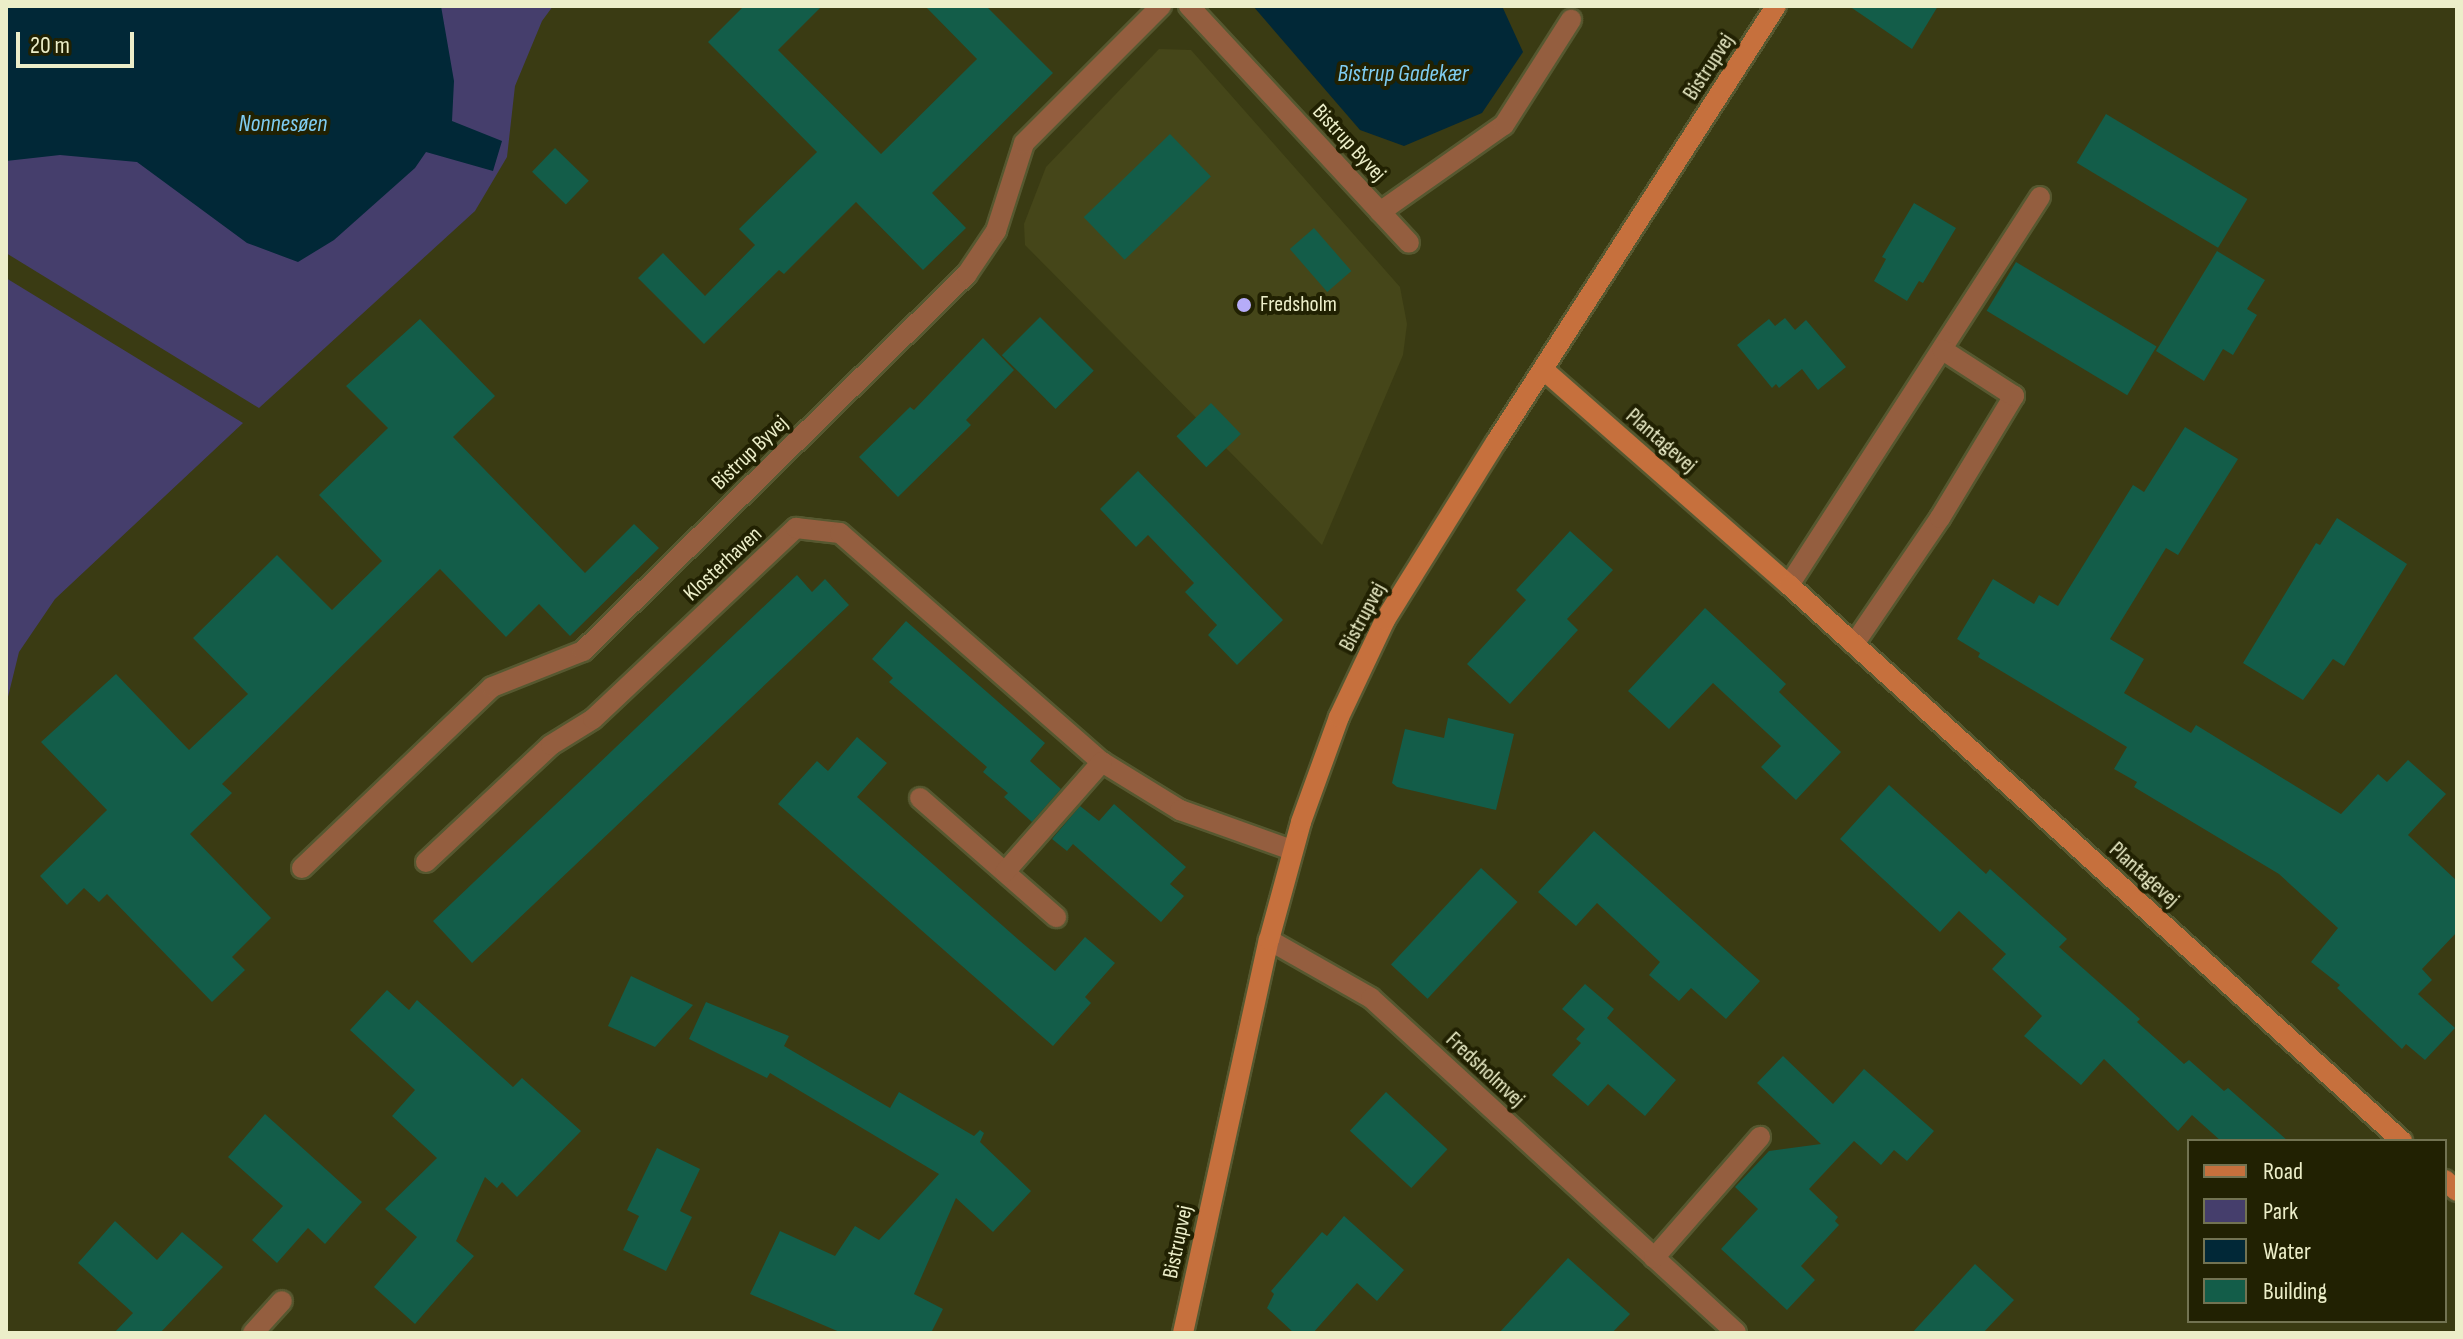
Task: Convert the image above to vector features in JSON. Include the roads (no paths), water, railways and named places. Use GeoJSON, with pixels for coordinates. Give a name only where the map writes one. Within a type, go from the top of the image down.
{"type":"FeatureCollection","features":[{"type":"Feature","properties":{"kind":"main road","name":"Bistrupvej"},"geometry":{"type":"LineString","coordinates":[[1183,1333],[1269,940],[1292,850],[1339,717],[1385,620],[1776,6]]}},
{"type":"Feature","properties":{"kind":"main road","name":"Plantagevej"},"geometry":{"type":"LineString","coordinates":[[1544,370],[1789,585],[2400,1139]]}},
{"type":"Feature","properties":{"kind":"street","name":"Bistrup Byvej"},"geometry":{"type":"LineString","coordinates":[[302,868],[492,687],[583,651],[967,274],[996,231],[1024,143],[1161,6]]}},
{"type":"Feature","properties":{"kind":"street","name":"Bistrup Byvej"},"geometry":{"type":"LineString","coordinates":[[1189,6],[1409,243]]}},
{"type":"Feature","properties":{"kind":"street"},"geometry":{"type":"LineString","coordinates":[[1380,212],[1504,125],[1571,20]]}},
{"type":"Feature","properties":{"kind":"street"},"geometry":{"type":"LineString","coordinates":[[1789,585],[2040,197]]}},
{"type":"Feature","properties":{"kind":"street"},"geometry":{"type":"LineString","coordinates":[[1854,644],[1940,518],[2014,396],[1943,350]]}},
{"type":"Feature","properties":{"kind":"street","name":"Klosterhaven"},"geometry":{"type":"LineString","coordinates":[[426,862],[551,745],[593,719],[796,528],[840,533],[1102,762],[1180,810],[1292,850]]}},
{"type":"Feature","properties":{"kind":"street"},"geometry":{"type":"LineString","coordinates":[[1005,872],[1102,762]]}},
{"type":"Feature","properties":{"kind":"street"},"geometry":{"type":"LineString","coordinates":[[920,798],[1056,917]]}},
{"type":"Feature","properties":{"kind":"street","name":"Fredsholmvej"},"geometry":{"type":"LineString","coordinates":[[1269,940],[1371,998],[1736,1333]]}},
{"type":"Feature","properties":{"kind":"street"},"geometry":{"type":"LineString","coordinates":[[1654,1258],[1760,1137]]}},
{"type":"Feature","properties":{"kind":"street"},"geometry":{"type":"LineString","coordinates":[[253,1333],[282,1301]]}},
{"type":"Feature","properties":{"kind":"water","name":"Nonnesøen"},"geometry":{"type":"Polygon","coordinates":[[[6,6],[441,6],[454,81],[452,121],[502,141],[493,171],[426,152],[415,168],[334,240],[298,262],[247,243],[137,162],[60,155],[6,161],[6,6]]]}},
{"type":"Feature","properties":{"kind":"water","name":"Bistrup Gadekær"},"geometry":{"type":"Polygon","coordinates":[[[1253,6],[1502,6],[1523,52],[1482,113],[1404,146],[1360,130],[1253,6]]]}},
{"type":"Feature","properties":{"kind":"place","name":"Fredsholm"},"geometry":{"type":"Point","coordinates":[1244,305]}}]}
